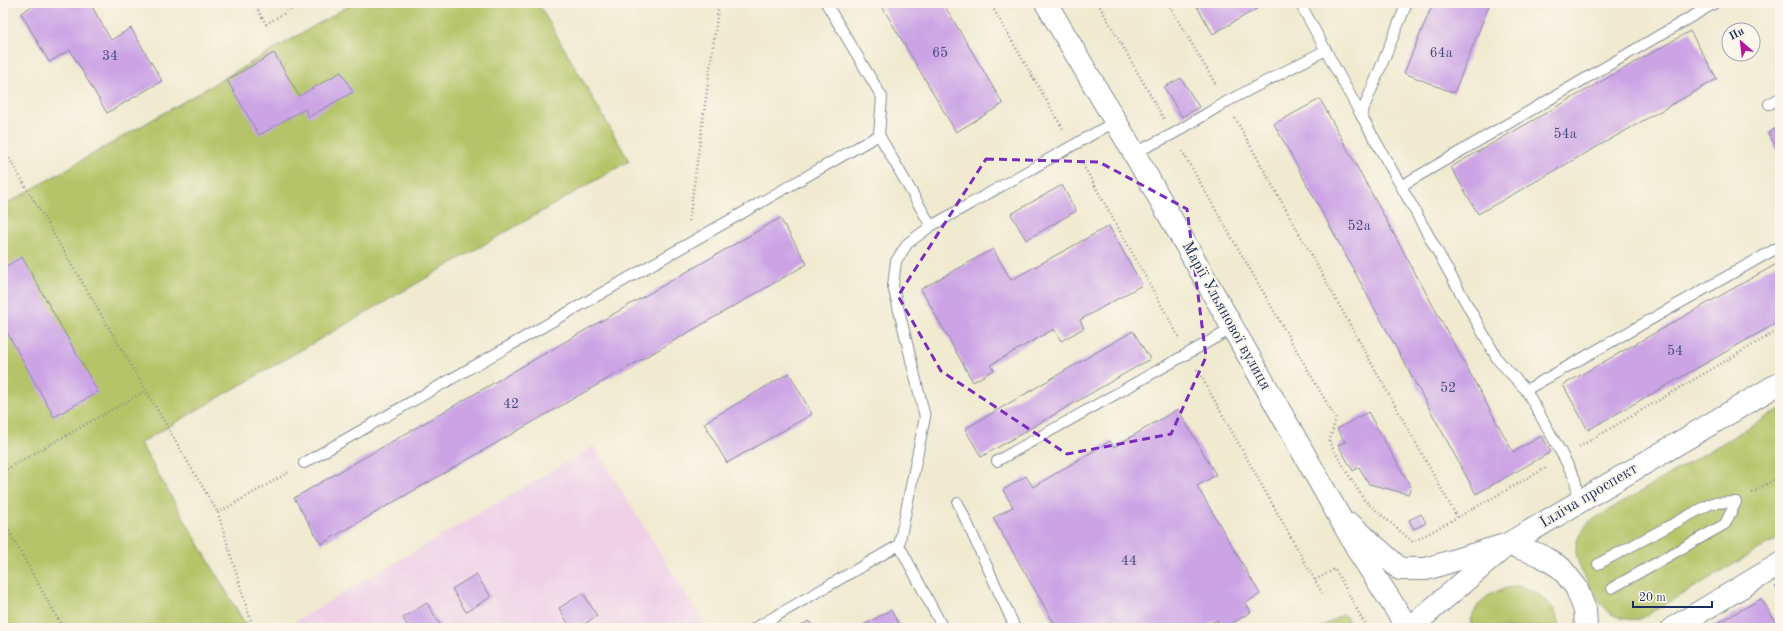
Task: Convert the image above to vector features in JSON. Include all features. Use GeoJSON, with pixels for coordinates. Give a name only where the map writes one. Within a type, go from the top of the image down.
{"type":"FeatureCollection","features":[{"type":"Feature","properties":{"kind":"street","name":"Марії Ульянової вулиця"},"geometry":{"type":"LineString","coordinates":[[1046,3],[1116,121],[1361,555],[1409,628]]}},
{"type":"Feature","properties":{"kind":"street","name":"Ілліча проспект"},"geometry":{"type":"LineString","coordinates":[[1409,628],[1508,544],[1780,382]]}},
{"type":"Feature","properties":{"kind":"street"},"geometry":{"type":"LineString","coordinates":[[1337,512],[1400,568],[1426,569],[1508,544],[1540,555],[1561,568],[1576,587],[1585,610],[1586,628]]}},
{"type":"Feature","properties":{"kind":"street"},"geometry":{"type":"LineString","coordinates":[[1673,628],[1780,564]]}},
{"type":"Feature","properties":{"kind":"lane"},"geometry":{"type":"LineString","coordinates":[[826,3],[882,97],[879,135],[931,226]]}},
{"type":"Feature","properties":{"kind":"lane"},"geometry":{"type":"LineString","coordinates":[[1300,3],[1498,360],[1526,390],[1563,456],[1575,479],[1577,490],[1570,508]]}},
{"type":"Feature","properties":{"kind":"lane"},"geometry":{"type":"LineString","coordinates":[[1361,115],[1408,3]]}},
{"type":"Feature","properties":{"kind":"lane"},"geometry":{"type":"LineString","coordinates":[[1401,186],[1715,3]]}},
{"type":"Feature","properties":{"kind":"lane"},"geometry":{"type":"LineString","coordinates":[[1134,154],[1173,134],[1226,102],[1326,50]]}},
{"type":"Feature","properties":{"kind":"lane"},"geometry":{"type":"LineString","coordinates":[[1769,104],[1780,98]]}},
{"type":"Feature","properties":{"kind":"lane"},"geometry":{"type":"LineString","coordinates":[[942,628],[899,545],[925,418],[893,286],[896,260],[908,243],[931,226],[1116,121]]}},
{"type":"Feature","properties":{"kind":"lane"},"geometry":{"type":"LineString","coordinates":[[304,464],[879,135]]}},
{"type":"Feature","properties":{"kind":"lane"},"geometry":{"type":"LineString","coordinates":[[1526,390],[1779,247]]}},
{"type":"Feature","properties":{"kind":"lane"},"geometry":{"type":"LineString","coordinates":[[997,461],[1233,328]]}},
{"type":"Feature","properties":{"kind":"lane"},"geometry":{"type":"LineString","coordinates":[[1598,564],[1712,503],[1736,502],[1725,524],[1612,588]]}},
{"type":"Feature","properties":{"kind":"lane"},"geometry":{"type":"LineString","coordinates":[[958,503],[1014,628]]}},
{"type":"Feature","properties":{"kind":"lane"},"geometry":{"type":"LineString","coordinates":[[755,628],[899,545]]}},
{"type":"Feature","properties":{"kind":"path"},"geometry":{"type":"LineString","coordinates":[[254,3],[266,24],[302,3]]}},
{"type":"Feature","properties":{"kind":"path"},"geometry":{"type":"LineString","coordinates":[[686,245],[719,3]]}},
{"type":"Feature","properties":{"kind":"path"},"geometry":{"type":"LineString","coordinates":[[990,3],[1072,146],[1322,593]]}},
{"type":"Feature","properties":{"kind":"path"},"geometry":{"type":"LineString","coordinates":[[1098,3],[1336,419],[1329,442],[1364,500],[1413,542],[1544,470],[1563,456],[1780,329]]}},
{"type":"Feature","properties":{"kind":"path"},"geometry":{"type":"LineString","coordinates":[[1168,3],[1226,102],[1457,517]]}},
{"type":"Feature","properties":{"kind":"path"},"geometry":{"type":"LineString","coordinates":[[3,148],[218,513],[253,628]]}},
{"type":"Feature","properties":{"kind":"path"},"geometry":{"type":"LineString","coordinates":[[3,471],[145,391]]}},
{"type":"Feature","properties":{"kind":"path"},"geometry":{"type":"LineString","coordinates":[[3,462],[7,469]]}},
{"type":"Feature","properties":{"kind":"path"},"geometry":{"type":"LineString","coordinates":[[218,513],[304,464]]}},
{"type":"Feature","properties":{"kind":"path"},"geometry":{"type":"LineString","coordinates":[[1736,502],[1780,476]]}},
{"type":"Feature","properties":{"kind":"path"},"geometry":{"type":"LineString","coordinates":[[3,521],[63,628]]}},
{"type":"Feature","properties":{"kind":"path"},"geometry":{"type":"LineString","coordinates":[[1315,580],[1335,569],[1367,628]]}},
{"type":"Feature","properties":{"kind":"path"},"geometry":{"type":"LineString","coordinates":[[530,628],[535,625],[537,628]]}},
{"type":"Feature","properties":{"kind":"highlighted area"},"geometry":{"type":"Polygon","coordinates":[[[986,159],[1099,162],[1187,209],[1206,357],[1171,434],[1067,454],[941,371],[898,296],[986,159]]]}},
{"type":"Feature","properties":{"kind":"shaded area"},"geometry":{"type":"Polygon","coordinates":[[[594,446],[707,628],[284,628],[594,446]]]}},
{"type":"Feature","properties":{"kind":"green space"},"geometry":{"type":"Polygon","coordinates":[[[354,3],[538,3],[629,161],[140,443],[247,627],[3,628],[3,206],[354,3]]]}},
{"type":"Feature","properties":{"kind":"green space"},"geometry":{"type":"Polygon","coordinates":[[[1780,409],[1780,537],[1640,619],[1626,619],[1613,615],[1607,610],[1589,585],[1579,565],[1576,549],[1577,541],[1586,525],[1780,409]]]}},
{"type":"Feature","properties":{"kind":"green space"},"geometry":{"type":"Polygon","coordinates":[[[1517,586],[1532,591],[1551,605],[1558,620],[1559,628],[1470,628],[1475,611],[1485,598],[1499,590],[1517,586]]]}},
{"type":"Feature","properties":{"kind":"green space"},"geometry":{"type":"Polygon","coordinates":[[[1344,614],[1353,628],[1319,628],[1344,614]]]}},
{"type":"Feature","properties":{"kind":"building"},"geometry":{"type":"Polygon","coordinates":[[[38,3],[90,3],[111,40],[131,28],[162,81],[107,113],[70,50],[49,62],[21,13],[38,3]]]}},
{"type":"Feature","properties":{"kind":"building"},"geometry":{"type":"Polygon","coordinates":[[[880,3],[943,3],[1003,104],[956,132],[880,3]]]}},
{"type":"Feature","properties":{"kind":"building"},"geometry":{"type":"Polygon","coordinates":[[[1195,3],[1255,3],[1258,8],[1213,34],[1195,3]]]}},
{"type":"Feature","properties":{"kind":"building"},"geometry":{"type":"Polygon","coordinates":[[[1433,3],[1490,3],[1454,93],[1404,73],[1433,3]]]}},
{"type":"Feature","properties":{"kind":"building"},"geometry":{"type":"Polygon","coordinates":[[[1690,31],[1717,79],[1478,214],[1451,167],[1690,31]]]}},
{"type":"Feature","properties":{"kind":"building"},"geometry":{"type":"Polygon","coordinates":[[[274,53],[299,96],[341,72],[353,92],[309,117],[305,109],[259,135],[227,80],[274,53]]]}},
{"type":"Feature","properties":{"kind":"building"},"geometry":{"type":"Polygon","coordinates":[[[1181,78],[1199,107],[1182,117],[1164,87],[1181,78]]]}},
{"type":"Feature","properties":{"kind":"building"},"geometry":{"type":"Polygon","coordinates":[[[1320,99],[1513,452],[1542,436],[1551,452],[1476,494],[1274,124],[1320,99]]]}},
{"type":"Feature","properties":{"kind":"building"},"geometry":{"type":"Polygon","coordinates":[[[1780,126],[1780,155],[1768,133],[1780,126]]]}},
{"type":"Feature","properties":{"kind":"building"},"geometry":{"type":"Polygon","coordinates":[[[1062,185],[1076,211],[1026,240],[1011,214],[1062,185]]]}},
{"type":"Feature","properties":{"kind":"building"},"geometry":{"type":"Polygon","coordinates":[[[780,218],[807,264],[321,544],[294,498],[780,218]]]}},
{"type":"Feature","properties":{"kind":"building"},"geometry":{"type":"Polygon","coordinates":[[[1109,226],[1142,285],[1080,320],[1084,328],[1061,341],[1054,329],[990,365],[994,370],[973,382],[921,289],[993,249],[1011,280],[1109,226]]]}},
{"type":"Feature","properties":{"kind":"building"},"geometry":{"type":"Polygon","coordinates":[[[22,257],[98,392],[54,417],[3,325],[3,268],[22,257]]]}},
{"type":"Feature","properties":{"kind":"building"},"geometry":{"type":"Polygon","coordinates":[[[1780,262],[1780,321],[1588,430],[1563,385],[1780,262]]]}},
{"type":"Feature","properties":{"kind":"building"},"geometry":{"type":"Polygon","coordinates":[[[1133,331],[1150,359],[981,457],[965,429],[1133,331]]]}},
{"type":"Feature","properties":{"kind":"building"},"geometry":{"type":"Polygon","coordinates":[[[789,373],[812,414],[727,463],[704,423],[789,373]]]}},
{"type":"Feature","properties":{"kind":"building"},"geometry":{"type":"Polygon","coordinates":[[[1178,409],[1216,475],[1197,486],[1260,594],[1246,603],[1251,612],[1224,628],[1221,628],[1217,620],[1202,628],[1057,628],[993,518],[1013,507],[1003,490],[1026,476],[1033,487],[1110,441],[1114,447],[1178,409]]]}},
{"type":"Feature","properties":{"kind":"building"},"geometry":{"type":"Polygon","coordinates":[[[1368,412],[1411,487],[1408,494],[1369,484],[1359,467],[1353,471],[1338,445],[1345,442],[1337,429],[1368,412]]]}},
{"type":"Feature","properties":{"kind":"building"},"geometry":{"type":"Polygon","coordinates":[[[1421,514],[1426,523],[1414,529],[1409,520],[1421,514]]]}},
{"type":"Feature","properties":{"kind":"building"},"geometry":{"type":"Polygon","coordinates":[[[476,574],[491,597],[466,612],[452,589],[476,574]]]}},
{"type":"Feature","properties":{"kind":"building"},"geometry":{"type":"Polygon","coordinates":[[[1780,584],[1780,591],[1779,592],[1775,587],[1780,584]]]}},
{"type":"Feature","properties":{"kind":"building"},"geometry":{"type":"Polygon","coordinates":[[[583,593],[597,616],[578,628],[571,628],[559,608],[583,593]]]}},
{"type":"Feature","properties":{"kind":"building"},"geometry":{"type":"Polygon","coordinates":[[[1761,599],[1778,625],[1774,628],[1709,628],[1761,599]]]}},
{"type":"Feature","properties":{"kind":"building"},"geometry":{"type":"Polygon","coordinates":[[[427,603],[441,626],[438,628],[409,628],[403,618],[427,603]]]}},
{"type":"Feature","properties":{"kind":"building"},"geometry":{"type":"Polygon","coordinates":[[[891,610],[901,628],[858,628],[891,610]]]}},
{"type":"Feature","properties":{"kind":"building"},"geometry":{"type":"Polygon","coordinates":[[[809,621],[813,628],[796,628],[809,621]]]}}]}
